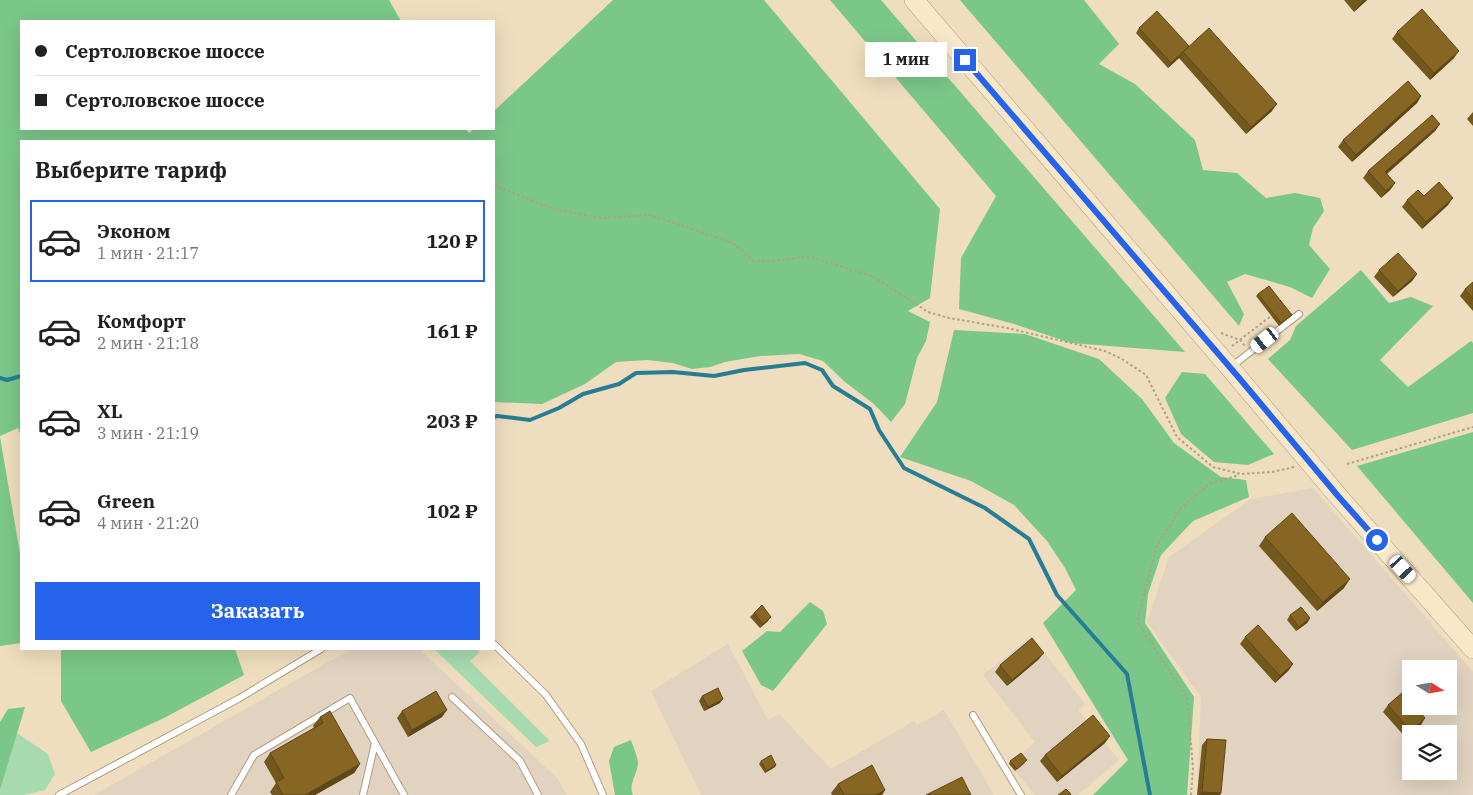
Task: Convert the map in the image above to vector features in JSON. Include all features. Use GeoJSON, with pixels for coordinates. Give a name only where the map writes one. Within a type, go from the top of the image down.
{"type":"FeatureCollection","features":[{"type":"Feature","properties":{"kind":"main road"},"geometry":{"type":"LineString","coordinates":[[914,0],[1338,496],[1473,649]]}},
{"type":"Feature","properties":{"kind":"lane"},"geometry":{"type":"LineString","coordinates":[[1230,368],[1299,314]]}},
{"type":"Feature","properties":{"kind":"lane"},"geometry":{"type":"LineString","coordinates":[[495,645],[546,695],[581,744],[603,795]]}},
{"type":"Feature","properties":{"kind":"lane"},"geometry":{"type":"LineString","coordinates":[[59,795],[238,699],[319,650]]}},
{"type":"Feature","properties":{"kind":"lane"},"geometry":{"type":"LineString","coordinates":[[452,697],[520,761],[538,795]]}},
{"type":"Feature","properties":{"kind":"lane"},"geometry":{"type":"LineString","coordinates":[[231,795],[254,755],[350,698],[404,795]]}},
{"type":"Feature","properties":{"kind":"lane"},"geometry":{"type":"LineString","coordinates":[[973,714],[1021,795]]}},
{"type":"Feature","properties":{"kind":"lane"},"geometry":{"type":"LineString","coordinates":[[363,795],[375,743]]}},
{"type":"Feature","properties":{"kind":"path"},"geometry":{"type":"LineString","coordinates":[[495,184],[554,209],[573,213],[601,218],[651,215],[733,244],[754,261],[775,261],[807,256],[872,276],[928,312],[1105,351],[1122,359],[1146,375],[1177,437],[1213,466],[1241,474]]}},
{"type":"Feature","properties":{"kind":"path"},"geometry":{"type":"LineString","coordinates":[[1232,346],[1271,316]]}},
{"type":"Feature","properties":{"kind":"path"},"geometry":{"type":"LineString","coordinates":[[1219,333],[1240,340],[1250,352]]}},
{"type":"Feature","properties":{"kind":"path"},"geometry":{"type":"LineString","coordinates":[[1347,464],[1473,427]]}},
{"type":"Feature","properties":{"kind":"path"},"geometry":{"type":"LineString","coordinates":[[1191,795],[1192,768],[1187,698],[1137,621],[1157,545],[1182,507],[1209,484],[1241,474],[1272,472],[1312,464]]}},
{"type":"Feature","properties":{"kind":"shaded area"},"geometry":{"type":"Polygon","coordinates":[[[1313,488],[1473,672],[1473,795],[1197,795],[1201,697],[1147,622],[1169,557],[1251,499],[1313,488]]]}},
{"type":"Feature","properties":{"kind":"shaded area"},"geometry":{"type":"Polygon","coordinates":[[[1031,636],[1085,704],[1078,710],[1119,760],[1078,795],[1035,795],[1009,764],[1035,742],[983,675],[1031,636]]]}},
{"type":"Feature","properties":{"kind":"shaded area"},"geometry":{"type":"Polygon","coordinates":[[[728,644],[768,720],[779,714],[831,769],[914,721],[917,725],[944,710],[994,795],[701,795],[651,691],[728,644]]]}},
{"type":"Feature","properties":{"kind":"shaded area"},"geometry":{"type":"Polygon","coordinates":[[[349,650],[420,650],[558,779],[567,795],[94,795],[349,650]]]}},
{"type":"Feature","properties":{"kind":"green space"},"geometry":{"type":"Polygon","coordinates":[[[0,0],[389,0],[400,20],[20,20],[20,130],[467,130],[469,133],[473,130],[495,130],[495,110],[613,0],[764,0],[940,209],[930,298],[908,311],[930,322],[926,341],[917,358],[905,404],[891,422],[874,404],[845,382],[823,361],[799,354],[760,356],[692,369],[673,363],[647,360],[616,362],[585,384],[542,404],[495,402],[495,140],[20,140],[20,434],[18,428],[0,436],[0,0]]]}},
{"type":"Feature","properties":{"kind":"green space"},"geometry":{"type":"Polygon","coordinates":[[[830,0],[881,0],[1185,352],[1071,343],[1014,324],[959,309],[961,258],[996,196],[830,0]]]}},
{"type":"Feature","properties":{"kind":"green space"},"geometry":{"type":"Polygon","coordinates":[[[960,0],[1084,0],[1119,44],[1099,64],[1135,84],[1195,140],[1203,170],[1237,173],[1266,198],[1295,193],[1320,198],[1324,211],[1313,228],[1309,245],[1330,269],[1312,298],[1290,287],[1245,274],[1227,282],[1244,314],[1239,326],[960,0]]]}},
{"type":"Feature","properties":{"kind":"green space"},"geometry":{"type":"Polygon","coordinates":[[[1361,270],[1389,303],[1411,297],[1433,306],[1380,360],[1408,387],[1471,341],[1473,343],[1473,413],[1352,450],[1268,359],[1290,340],[1296,326],[1361,270]]]}},
{"type":"Feature","properties":{"kind":"green space"},"geometry":{"type":"Polygon","coordinates":[[[954,330],[1025,334],[1099,359],[1142,399],[1174,443],[1221,477],[1246,480],[1249,497],[1193,521],[1161,555],[1148,594],[1145,623],[1194,697],[1187,795],[1093,795],[1128,760],[1043,623],[1076,590],[1065,568],[1047,541],[1014,505],[971,481],[900,457],[937,402],[954,330]]]}},
{"type":"Feature","properties":{"kind":"green space"},"geometry":{"type":"Polygon","coordinates":[[[1182,372],[1205,374],[1274,454],[1248,465],[1214,462],[1181,434],[1165,398],[1182,372]]]}},
{"type":"Feature","properties":{"kind":"green space"},"geometry":{"type":"Polygon","coordinates":[[[1473,432],[1473,603],[1357,466],[1473,432]]]}},
{"type":"Feature","properties":{"kind":"green space"},"geometry":{"type":"Polygon","coordinates":[[[0,437],[20,553],[20,643],[0,646],[0,437]]]}},
{"type":"Feature","properties":{"kind":"green space"},"geometry":{"type":"Polygon","coordinates":[[[810,602],[823,611],[827,624],[773,691],[761,685],[742,651],[767,631],[780,632],[810,602]]]}},
{"type":"Feature","properties":{"kind":"green space"},"geometry":{"type":"Polygon","coordinates":[[[61,650],[235,650],[244,675],[164,718],[91,752],[61,701],[61,650]]]}},
{"type":"Feature","properties":{"kind":"green space"},"geometry":{"type":"Polygon","coordinates":[[[435,650],[478,650],[480,652],[470,661],[550,741],[536,747],[435,650]]]}},
{"type":"Feature","properties":{"kind":"green space"},"geometry":{"type":"Polygon","coordinates":[[[25,707],[0,790],[0,722],[8,709],[25,707]]]}},
{"type":"Feature","properties":{"kind":"green space"},"geometry":{"type":"Polygon","coordinates":[[[17,733],[48,754],[55,774],[45,790],[24,795],[0,795],[0,790],[17,733]]]}},
{"type":"Feature","properties":{"kind":"green space"},"geometry":{"type":"Polygon","coordinates":[[[631,740],[638,764],[632,783],[633,795],[615,795],[609,761],[614,747],[631,740]]]}},
{"type":"Feature","properties":{"kind":"building"},"geometry":{"type":"Polygon","coordinates":[[[1422,9],[1459,51],[1434,73],[1397,32],[1422,9]]]}},
{"type":"Feature","properties":{"kind":"building"},"geometry":{"type":"Polygon","coordinates":[[[1157,11],[1189,46],[1171,63],[1139,28],[1157,11]]]}},
{"type":"Feature","properties":{"kind":"building"},"geometry":{"type":"Polygon","coordinates":[[[1209,28],[1277,104],[1251,127],[1183,52],[1209,28]]]}},
{"type":"Feature","properties":{"kind":"building"},"geometry":{"type":"Polygon","coordinates":[[[1408,81],[1421,96],[1356,155],[1343,140],[1408,81]]]}},
{"type":"Feature","properties":{"kind":"building"},"geometry":{"type":"Polygon","coordinates":[[[1432,115],[1440,124],[1385,172],[1395,183],[1386,191],[1368,171],[1432,115]]]}},
{"type":"Feature","properties":{"kind":"building"},"geometry":{"type":"Polygon","coordinates":[[[1439,182],[1453,198],[1426,222],[1407,200],[1418,190],[1424,196],[1439,182]]]}},
{"type":"Feature","properties":{"kind":"building"},"geometry":{"type":"Polygon","coordinates":[[[1398,253],[1417,274],[1398,291],[1379,270],[1398,253]]]}},
{"type":"Feature","properties":{"kind":"building"},"geometry":{"type":"Polygon","coordinates":[[[1473,282],[1473,299],[1465,289],[1473,282]]]}},
{"type":"Feature","properties":{"kind":"building"},"geometry":{"type":"Polygon","coordinates":[[[1269,286],[1292,315],[1281,323],[1258,294],[1269,286]]]}},
{"type":"Feature","properties":{"kind":"building"},"geometry":{"type":"Polygon","coordinates":[[[1292,513],[1350,579],[1323,602],[1265,537],[1292,513]]]}},
{"type":"Feature","properties":{"kind":"building"},"geometry":{"type":"Polygon","coordinates":[[[762,605],[771,617],[763,624],[754,613],[762,605]]]}},
{"type":"Feature","properties":{"kind":"building"},"geometry":{"type":"Polygon","coordinates":[[[1301,607],[1310,618],[1299,627],[1290,615],[1301,607]]]}},
{"type":"Feature","properties":{"kind":"building"},"geometry":{"type":"Polygon","coordinates":[[[1258,625],[1293,664],[1280,676],[1245,637],[1258,625]]]}},
{"type":"Feature","properties":{"kind":"building"},"geometry":{"type":"Polygon","coordinates":[[[1032,638],[1044,653],[1012,680],[1000,665],[1032,638]]]}},
{"type":"Feature","properties":{"kind":"building"},"geometry":{"type":"Polygon","coordinates":[[[718,688],[723,699],[708,707],[702,696],[718,688]]]}},
{"type":"Feature","properties":{"kind":"building"},"geometry":{"type":"Polygon","coordinates":[[[436,691],[447,710],[412,730],[402,711],[436,691]]]}},
{"type":"Feature","properties":{"kind":"building"},"geometry":{"type":"Polygon","coordinates":[[[1402,693],[1402,715],[1422,715],[1425,718],[1417,725],[1406,725],[1388,705],[1402,693]]]}},
{"type":"Feature","properties":{"kind":"building"},"geometry":{"type":"Polygon","coordinates":[[[330,711],[360,764],[305,795],[283,795],[276,782],[284,778],[270,753],[323,723],[320,717],[330,711]]]}},
{"type":"Feature","properties":{"kind":"building"},"geometry":{"type":"Polygon","coordinates":[[[1093,715],[1110,736],[1062,776],[1045,755],[1093,715]]]}},
{"type":"Feature","properties":{"kind":"building"},"geometry":{"type":"Polygon","coordinates":[[[1207,739],[1226,740],[1221,793],[1202,792],[1207,739]]]}},
{"type":"Feature","properties":{"kind":"building"},"geometry":{"type":"Polygon","coordinates":[[[1021,753],[1027,760],[1017,769],[1010,761],[1021,753]]]}},
{"type":"Feature","properties":{"kind":"building"},"geometry":{"type":"Polygon","coordinates":[[[771,755],[776,765],[766,771],[761,761],[771,755]]]}},
{"type":"Feature","properties":{"kind":"building"},"geometry":{"type":"Polygon","coordinates":[[[872,765],[885,790],[876,795],[844,795],[838,784],[872,765]]]}},
{"type":"Feature","properties":{"kind":"building"},"geometry":{"type":"Polygon","coordinates":[[[962,777],[971,795],[926,795],[962,777]]]}},
{"type":"Feature","properties":{"kind":"building"},"geometry":{"type":"Polygon","coordinates":[[[1066,789],[1070,795],[1058,795],[1066,789]]]}},
{"type":"Feature","properties":{"kind":"waterway"},"geometry":{"type":"LineString","coordinates":[[495,417],[530,420],[559,408],[583,394],[619,384],[636,373],[673,372],[714,376],[744,370],[805,363],[822,370],[833,386],[870,409],[879,430],[904,468],[985,508],[1029,539],[1057,595],[1127,674],[1150,795]]}},
{"type":"Feature","properties":{"kind":"waterway"},"geometry":{"type":"LineString","coordinates":[[0,378],[7,380],[20,376]]}},
{"type":"Feature","properties":{"kind":"route"},"geometry":{"type":"LineString","coordinates":[[965,60],[1377,540]]}}]}
